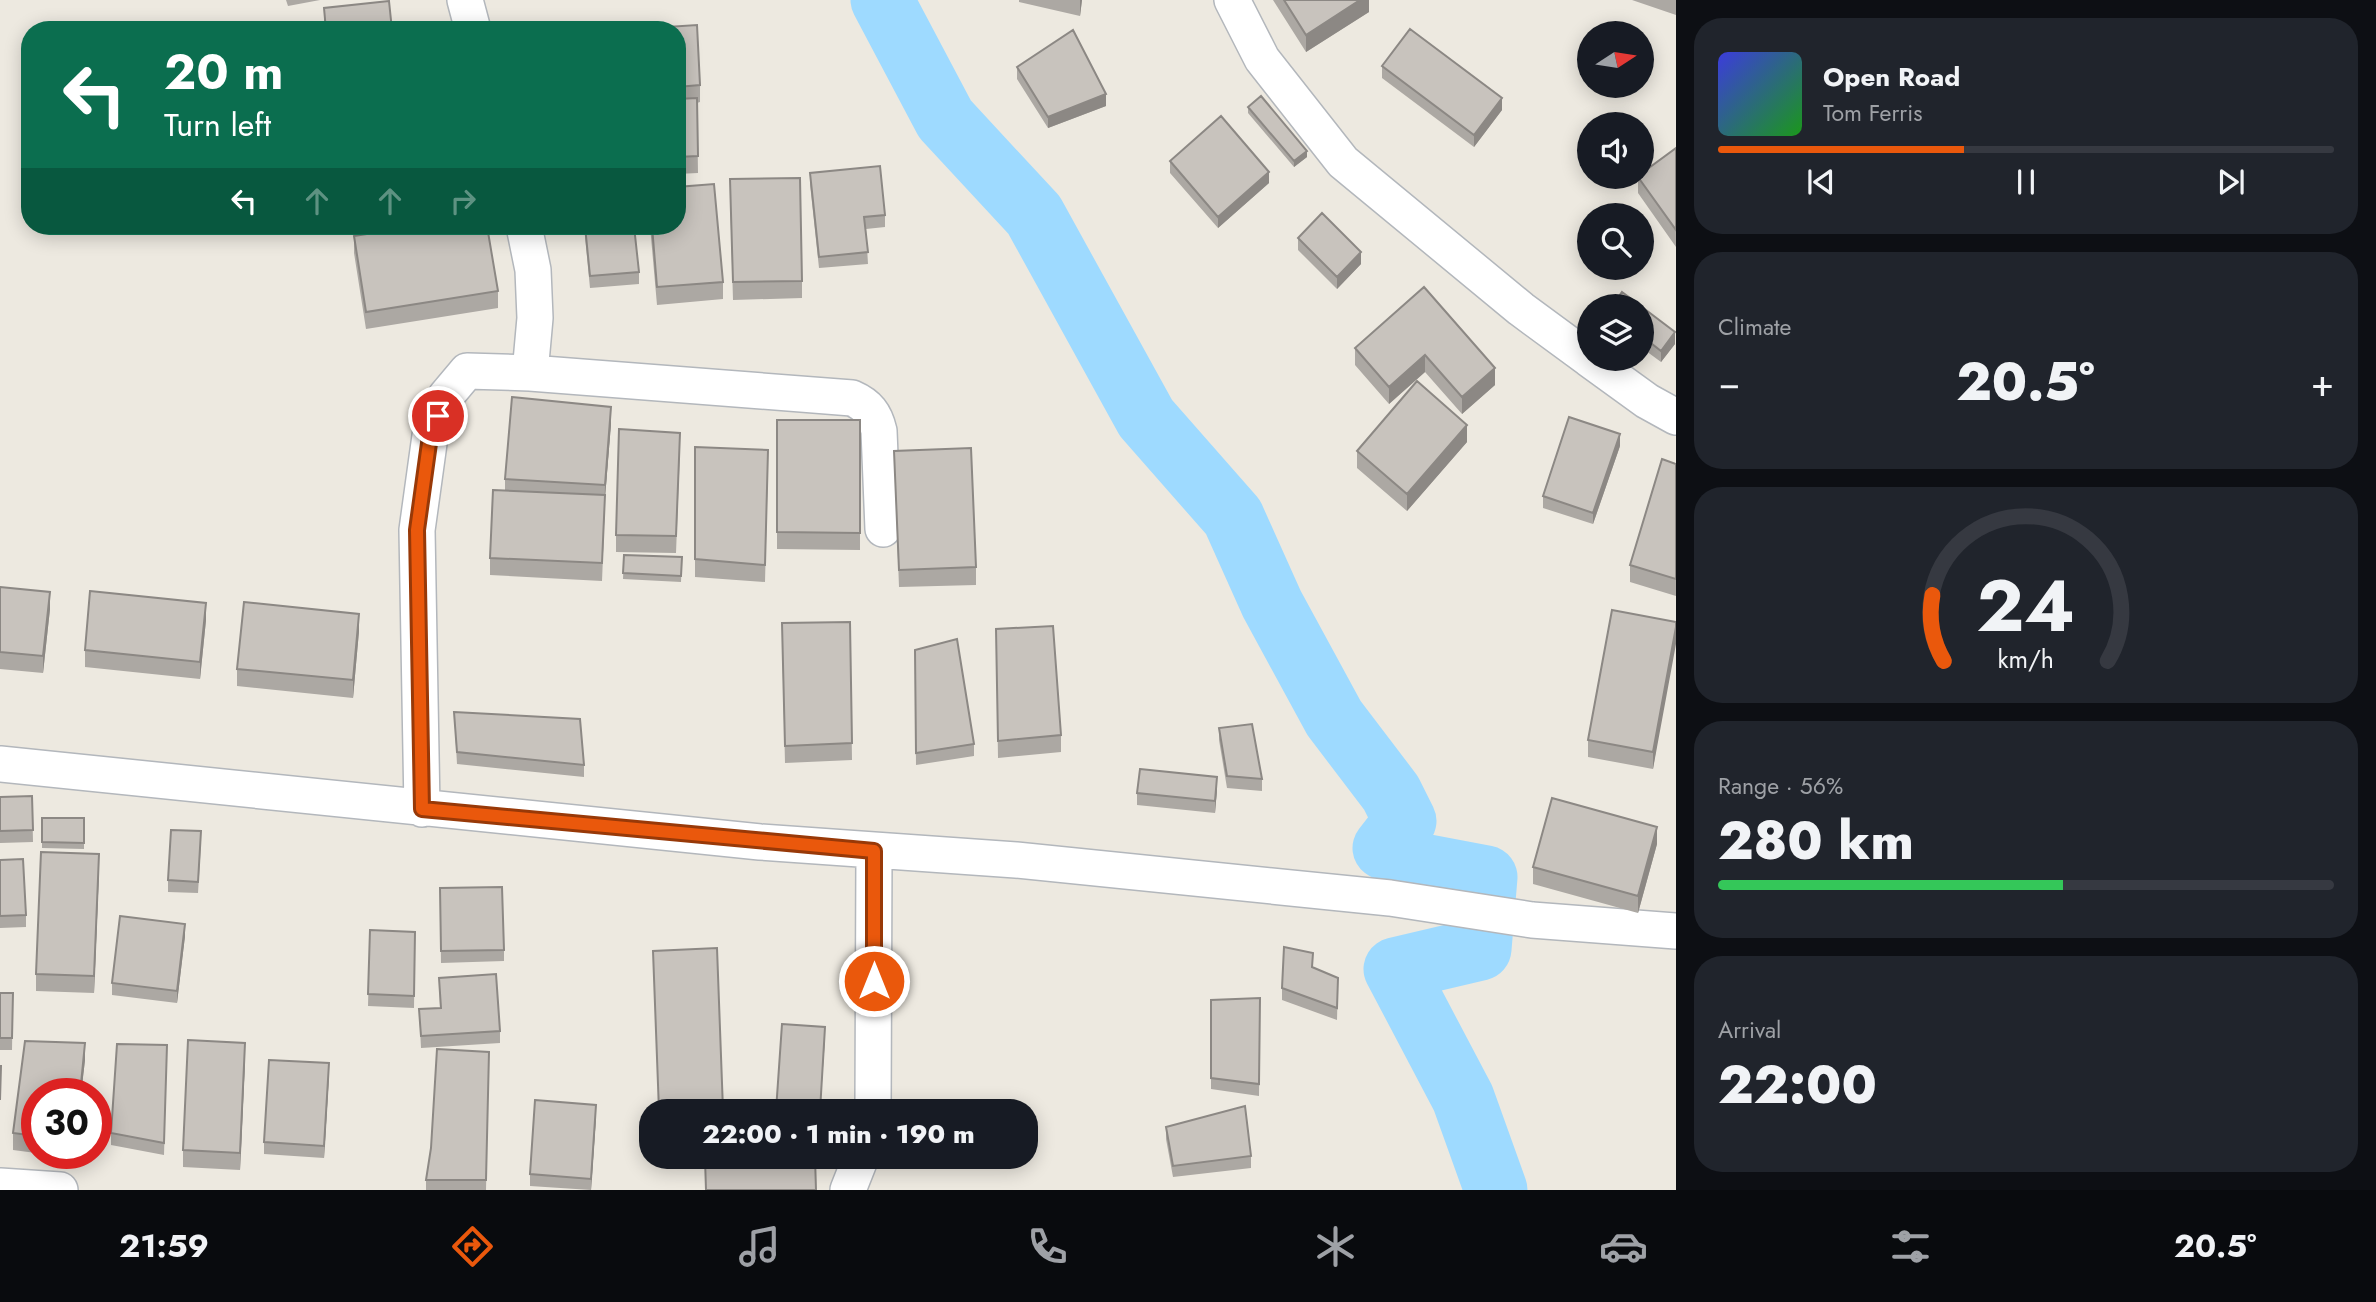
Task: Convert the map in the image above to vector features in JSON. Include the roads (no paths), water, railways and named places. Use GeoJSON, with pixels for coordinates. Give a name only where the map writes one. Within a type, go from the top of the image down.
{"type":"FeatureCollection","features":[{"type":"Feature","properties":{"kind":"street"},"geometry":{"type":"LineString","coordinates":[[465,0],[471,21]]}},
{"type":"Feature","properties":{"kind":"street"},"geometry":{"type":"LineString","coordinates":[[1232,0],[1262,60],[1343,162],[1521,309],[1577,350]]}},
{"type":"Feature","properties":{"kind":"street"},"geometry":{"type":"LineString","coordinates":[[526,235],[533,270],[535,318],[530,373]]}},
{"type":"Feature","properties":{"kind":"street"},"geometry":{"type":"LineString","coordinates":[[422,809],[417,530],[430,436],[446,396],[467,371],[530,373],[852,398],[863,403],[876,417],[879,431],[883,529]]}},
{"type":"Feature","properties":{"kind":"street"},"geometry":{"type":"LineString","coordinates":[[1606,371],[1647,401],[1676,417]]}},
{"type":"Feature","properties":{"kind":"street"},"geometry":{"type":"LineString","coordinates":[[0,764],[422,809],[874,851],[1016,860],[1390,898],[1532,920],[1676,931]]}},
{"type":"Feature","properties":{"kind":"street"},"geometry":{"type":"LineString","coordinates":[[873,1099],[874,851]]}},
{"type":"Feature","properties":{"kind":"street"},"geometry":{"type":"LineString","coordinates":[[848,1190],[856,1169]]}},
{"type":"Feature","properties":{"kind":"street"},"geometry":{"type":"LineString","coordinates":[[0,1186],[60,1190]]}},
{"type":"Feature","properties":{"kind":"waterway"},"geometry":{"type":"LineString","coordinates":[[882,0],[945,119],[1034,215],[1146,418],[1233,517],[1272,604],[1334,718],[1391,793],[1405,821],[1384,848],[1412,863],[1486,877],[1480,949],[1395,969],[1463,1098],[1496,1190]]}}]}
